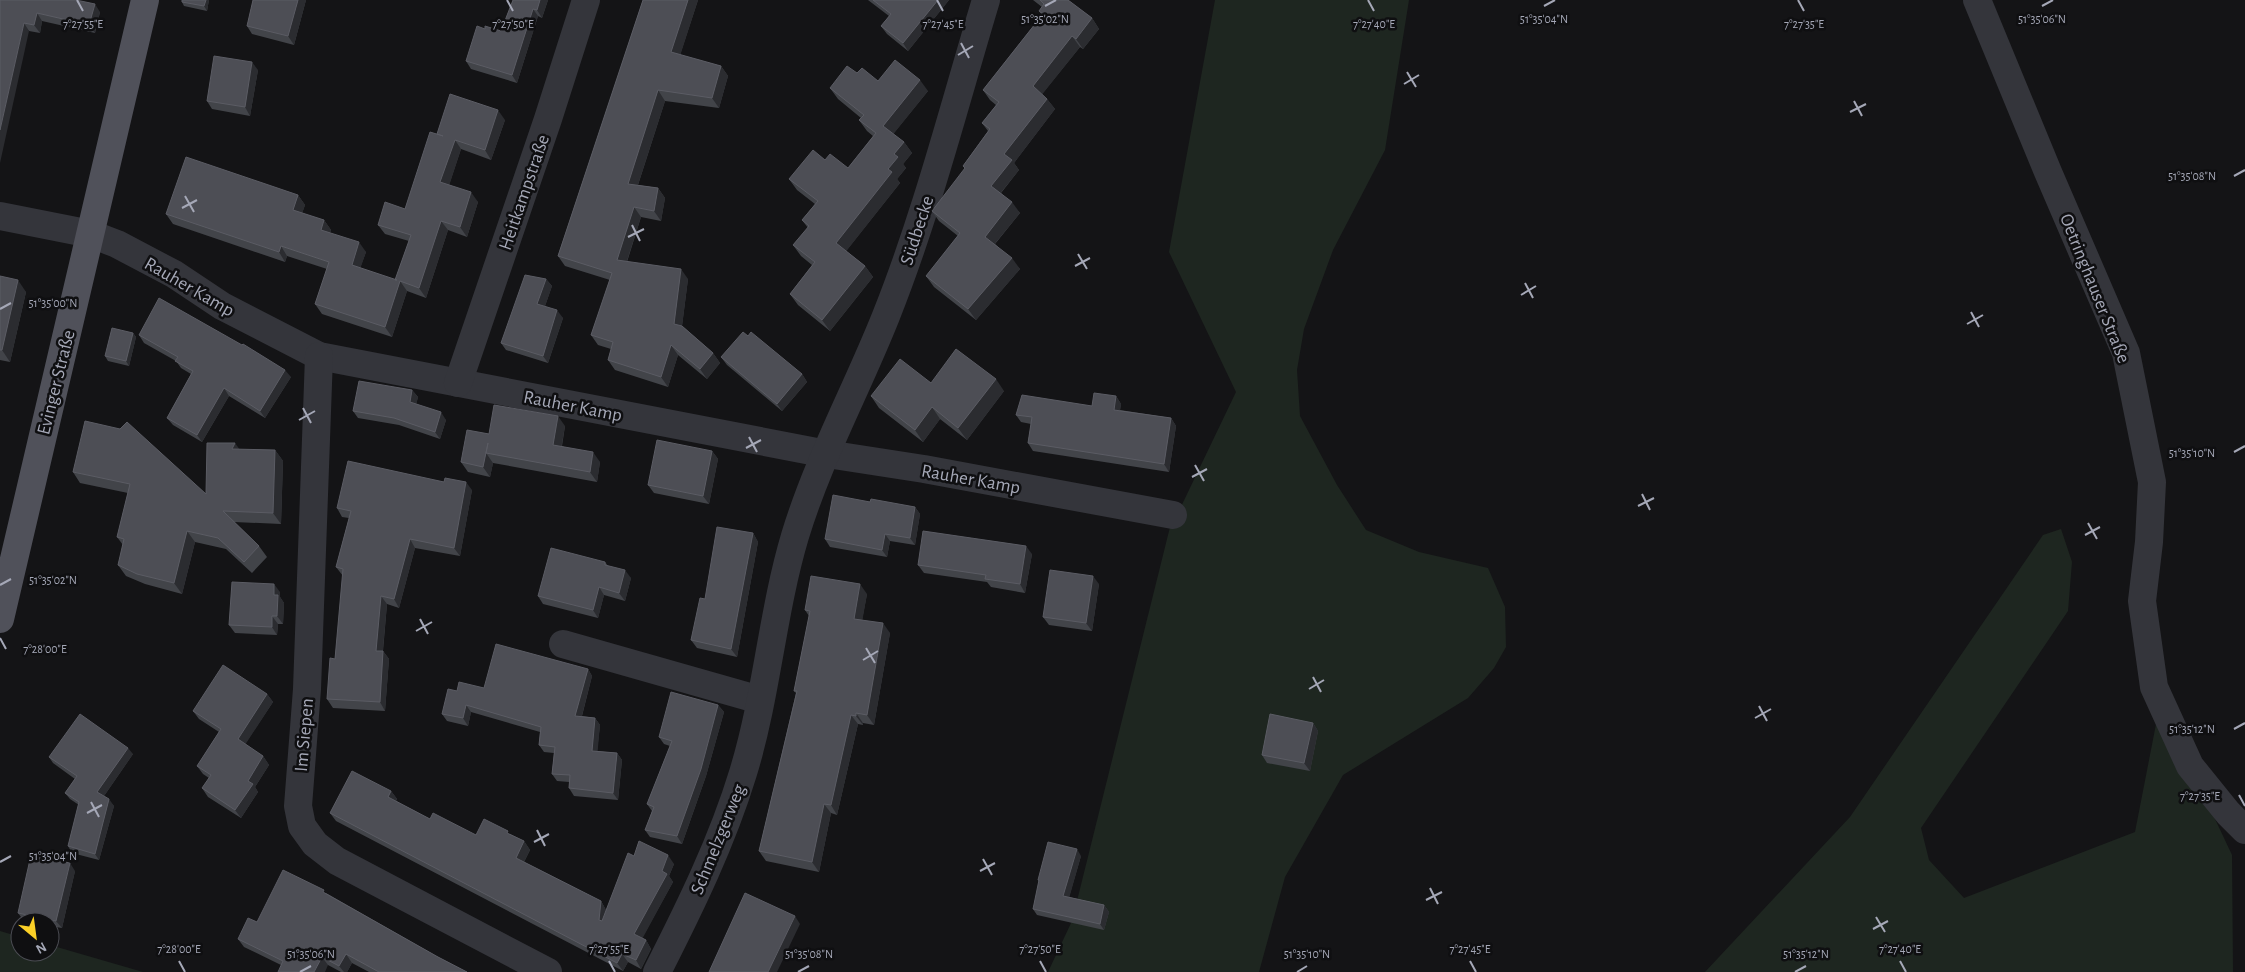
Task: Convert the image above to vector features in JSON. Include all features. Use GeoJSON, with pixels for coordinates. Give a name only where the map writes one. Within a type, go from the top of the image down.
{"type":"FeatureCollection","features":[{"type":"Feature","properties":{"kind":"main road","name":"Evinger Straße"},"geometry":{"type":"LineString","coordinates":[[0,619],[145,0]]}},
{"type":"Feature","properties":{"kind":"street","name":"Heitkampstraße"},"geometry":{"type":"LineString","coordinates":[[458,383],[548,119],[586,0]]}},
{"type":"Feature","properties":{"kind":"street","name":"Südbecke"},"geometry":{"type":"LineString","coordinates":[[826,454],[886,316],[915,236],[986,0]]}},
{"type":"Feature","properties":{"kind":"street","name":"Oetringhauser Straße"},"geometry":{"type":"LineString","coordinates":[[1977,0],[2126,353],[2152,482],[2149,542],[2142,601],[2154,687],[2190,766],[2228,814],[2245,830]]}},
{"type":"Feature","properties":{"kind":"street","name":"Rauher Kamp"},"geometry":{"type":"LineString","coordinates":[[0,216],[91,234],[117,244],[174,274],[222,306],[319,356],[826,454],[924,469],[1173,515]]}},
{"type":"Feature","properties":{"kind":"street","name":"Im Siepen"},"geometry":{"type":"LineString","coordinates":[[319,356],[307,689],[298,806],[302,826],[315,844],[337,862],[548,972]]}},
{"type":"Feature","properties":{"kind":"street","name":"Schmelzgerweg"},"geometry":{"type":"LineString","coordinates":[[657,972],[692,903],[729,814],[744,771],[780,597],[795,536],[826,454]]}},
{"type":"Feature","properties":{"kind":"street"},"geometry":{"type":"LineString","coordinates":[[563,644],[760,700]]}},
{"type":"Feature","properties":{"kind":"shaded area"},"geometry":{"type":"Polygon","coordinates":[[[1215,0],[1409,0],[1385,150],[1333,250],[1304,329],[1297,370],[1300,416],[1337,485],[1366,530],[1419,552],[1488,568],[1505,607],[1506,647],[1494,668],[1468,698],[1343,775],[1285,877],[1259,972],[1048,972],[1072,921],[1173,515],[1177,515],[1236,392],[1169,252],[1215,0]]]}},
{"type":"Feature","properties":{"kind":"shaded area"},"geometry":{"type":"Polygon","coordinates":[[[2061,529],[2072,562],[2068,611],[1921,828],[1929,860],[1964,898],[2135,832],[2157,719],[2190,766],[2232,855],[2233,972],[1705,972],[1850,817],[2043,535],[2061,529]]]}},
{"type":"Feature","properties":{"kind":"shaded area"},"geometry":{"type":"Polygon","coordinates":[[[0,931],[10,934],[10,962],[60,962],[60,948],[143,972],[0,972],[0,931]]]}},
{"type":"Feature","properties":{"kind":"building"},"geometry":{"type":"Polygon","coordinates":[[[0,0],[76,0],[95,4],[89,25],[37,13],[34,25],[24,23],[0,130],[0,0]]]}},
{"type":"Feature","properties":{"kind":"building"},"geometry":{"type":"Polygon","coordinates":[[[182,0],[206,0],[204,6],[182,2],[182,0]]]}},
{"type":"Feature","properties":{"kind":"building"},"geometry":{"type":"Polygon","coordinates":[[[253,0],[298,0],[288,36],[247,26],[253,0]]]}},
{"type":"Feature","properties":{"kind":"building"},"geometry":{"type":"Polygon","coordinates":[[[513,0],[540,0],[537,10],[533,9],[512,75],[466,61],[477,26],[485,29],[485,26],[501,31],[513,0]]]}},
{"type":"Feature","properties":{"kind":"building"},"geometry":{"type":"Polygon","coordinates":[[[643,0],[688,0],[671,52],[721,66],[712,98],[658,90],[628,184],[658,188],[654,211],[634,207],[617,260],[681,269],[674,324],[682,326],[713,353],[700,369],[671,345],[661,377],[608,360],[613,342],[591,335],[612,273],[558,256],[643,0]]]}},
{"type":"Feature","properties":{"kind":"building"},"geometry":{"type":"Polygon","coordinates":[[[873,0],[938,0],[903,43],[881,26],[891,14],[873,0]]]}},
{"type":"Feature","properties":{"kind":"building"},"geometry":{"type":"Polygon","coordinates":[[[1040,0],[1068,0],[1092,18],[1076,39],[1072,36],[1033,86],[1047,99],[1004,154],[1012,160],[991,186],[1012,202],[985,237],[1012,258],[968,309],[926,276],[960,233],[932,211],[965,168],[963,166],[990,129],[982,123],[999,102],[983,90],[1043,14],[1039,11],[1044,4],[1040,0]]]}},
{"type":"Feature","properties":{"kind":"building"},"geometry":{"type":"Polygon","coordinates":[[[214,56],[252,62],[245,107],[207,101],[214,56]]]}},
{"type":"Feature","properties":{"kind":"building"},"geometry":{"type":"Polygon","coordinates":[[[895,60],[920,80],[883,126],[904,142],[894,154],[898,157],[888,169],[892,172],[836,243],[865,266],[822,320],[790,294],[815,262],[793,245],[809,226],[802,220],[818,201],[789,179],[813,150],[825,160],[830,154],[848,168],[876,133],[859,120],[864,115],[830,88],[847,66],[857,73],[862,68],[878,81],[895,60]]]}},
{"type":"Feature","properties":{"kind":"building"},"geometry":{"type":"Polygon","coordinates":[[[450,94],[498,110],[485,150],[455,140],[440,182],[471,192],[460,227],[441,221],[419,288],[400,281],[385,327],[315,304],[329,262],[281,246],[279,252],[166,214],[186,157],[298,195],[293,210],[324,220],[321,230],[359,242],[352,265],[395,279],[411,235],[378,225],[385,202],[405,209],[430,132],[443,136],[437,134],[450,94]]]}},
{"type":"Feature","properties":{"kind":"building"},"geometry":{"type":"Polygon","coordinates":[[[525,275],[546,279],[537,304],[557,310],[543,356],[501,343],[525,275]]]}},
{"type":"Feature","properties":{"kind":"building"},"geometry":{"type":"Polygon","coordinates":[[[0,276],[18,280],[2,350],[0,350],[0,276]]]}},
{"type":"Feature","properties":{"kind":"building"},"geometry":{"type":"Polygon","coordinates":[[[159,298],[243,344],[285,370],[260,411],[224,388],[197,435],[167,418],[193,371],[175,361],[178,357],[139,335],[159,298]]]}},
{"type":"Feature","properties":{"kind":"building"},"geometry":{"type":"Polygon","coordinates":[[[112,328],[133,333],[126,361],[105,356],[112,328]]]}},
{"type":"Feature","properties":{"kind":"building"},"geometry":{"type":"Polygon","coordinates":[[[743,332],[748,336],[751,332],[802,374],[777,404],[721,357],[743,332]]]}},
{"type":"Feature","properties":{"kind":"building"},"geometry":{"type":"Polygon","coordinates":[[[956,349],[996,379],[958,428],[932,407],[915,430],[871,396],[900,359],[931,383],[956,349]]]}},
{"type":"Feature","properties":{"kind":"building"},"geometry":{"type":"Polygon","coordinates":[[[359,381],[412,390],[410,402],[441,412],[435,432],[394,418],[353,411],[359,381]]]}},
{"type":"Feature","properties":{"kind":"building"},"geometry":{"type":"Polygon","coordinates":[[[1094,393],[1116,396],[1114,410],[1171,418],[1164,464],[1028,443],[1032,417],[1016,415],[1022,395],[1092,406],[1094,393]]]}},
{"type":"Feature","properties":{"kind":"building"},"geometry":{"type":"Polygon","coordinates":[[[494,405],[558,416],[553,445],[593,452],[590,472],[486,453],[488,443],[483,467],[461,462],[467,430],[489,434],[494,405]]]}},
{"type":"Feature","properties":{"kind":"building"},"geometry":{"type":"Polygon","coordinates":[[[85,421],[120,429],[127,422],[206,494],[207,443],[235,443],[232,449],[275,450],[273,513],[223,511],[259,546],[244,562],[218,538],[187,531],[174,583],[137,574],[118,565],[124,539],[117,537],[130,484],[73,472],[85,421]]]}},
{"type":"Feature","properties":{"kind":"building"},"geometry":{"type":"Polygon","coordinates":[[[657,440],[712,451],[703,496],[648,485],[657,440]]]}},
{"type":"Feature","properties":{"kind":"building"},"geometry":{"type":"Polygon","coordinates":[[[348,461],[444,482],[445,478],[466,482],[454,548],[410,539],[394,599],[381,596],[376,651],[383,651],[380,702],[327,699],[330,658],[335,659],[343,569],[336,567],[351,511],[337,508],[348,461]]]}},
{"type":"Feature","properties":{"kind":"building"},"geometry":{"type":"Polygon","coordinates":[[[833,495],[870,502],[871,499],[915,507],[910,538],[885,534],[882,550],[825,539],[833,495]]]}},
{"type":"Feature","properties":{"kind":"building"},"geometry":{"type":"Polygon","coordinates":[[[717,527],[753,533],[731,649],[691,640],[700,598],[705,599],[717,527]]]}},
{"type":"Feature","properties":{"kind":"building"},"geometry":{"type":"Polygon","coordinates":[[[923,531],[1026,546],[1020,584],[985,579],[986,575],[918,565],[923,531]]]}},
{"type":"Feature","properties":{"kind":"building"},"geometry":{"type":"Polygon","coordinates":[[[551,548],[605,562],[605,565],[625,570],[619,593],[599,587],[593,610],[538,596],[551,548]]]}},
{"type":"Feature","properties":{"kind":"building"},"geometry":{"type":"Polygon","coordinates":[[[1050,570],[1093,576],[1086,623],[1043,617],[1050,570]]]}},
{"type":"Feature","properties":{"kind":"building"},"geometry":{"type":"Polygon","coordinates":[[[811,576],[860,584],[854,619],[883,623],[867,715],[856,713],[856,716],[851,715],[831,805],[824,804],[812,862],[759,851],[797,691],[794,691],[810,611],[805,610],[811,576]]]}},
{"type":"Feature","properties":{"kind":"building"},"geometry":{"type":"Polygon","coordinates":[[[232,582],[274,584],[274,595],[278,595],[277,616],[272,616],[272,627],[229,625],[232,582]]]}},
{"type":"Feature","properties":{"kind":"building"},"geometry":{"type":"Polygon","coordinates":[[[496,644],[588,669],[575,716],[595,718],[592,751],[617,753],[613,793],[569,788],[570,775],[552,774],[555,747],[539,745],[541,727],[466,705],[463,718],[442,714],[448,689],[457,691],[459,682],[484,688],[496,644]]]}},
{"type":"Feature","properties":{"kind":"building"},"geometry":{"type":"Polygon","coordinates":[[[223,665],[267,694],[238,739],[263,756],[248,781],[253,784],[235,810],[202,788],[211,775],[197,766],[221,729],[193,711],[223,665]]]}},
{"type":"Feature","properties":{"kind":"building"},"geometry":{"type":"Polygon","coordinates":[[[671,692],[718,705],[701,769],[677,836],[645,830],[654,807],[647,804],[672,741],[659,737],[671,692]]]}},
{"type":"Feature","properties":{"kind":"building"},"geometry":{"type":"Polygon","coordinates":[[[80,714],[128,748],[97,792],[109,799],[95,854],[68,846],[79,802],[65,793],[77,776],[49,757],[80,714]]]}},
{"type":"Feature","properties":{"kind":"building"},"geometry":{"type":"Polygon","coordinates":[[[1270,714],[1313,723],[1304,763],[1262,755],[1270,714]]]}},
{"type":"Feature","properties":{"kind":"building"},"geometry":{"type":"Polygon","coordinates":[[[352,771],[391,791],[388,797],[430,819],[433,813],[476,835],[484,819],[508,831],[507,833],[524,841],[516,858],[601,901],[599,920],[602,921],[628,853],[634,856],[639,841],[668,855],[662,871],[667,874],[634,934],[646,940],[636,960],[622,954],[617,963],[330,813],[352,771]]]}},
{"type":"Feature","properties":{"kind":"building"},"geometry":{"type":"Polygon","coordinates":[[[1048,842],[1077,849],[1063,896],[1104,905],[1100,924],[1033,909],[1048,842]]]}},
{"type":"Feature","properties":{"kind":"building"},"geometry":{"type":"Polygon","coordinates":[[[31,855],[70,863],[58,912],[18,912],[31,855]]]}},
{"type":"Feature","properties":{"kind":"building"},"geometry":{"type":"Polygon","coordinates":[[[283,870],[324,890],[323,892],[467,972],[379,972],[346,954],[339,966],[322,957],[314,972],[278,972],[283,961],[238,939],[248,918],[257,922],[283,870]]]}},
{"type":"Feature","properties":{"kind":"building"},"geometry":{"type":"Polygon","coordinates":[[[745,893],[795,916],[768,972],[709,972],[745,893]]]}}]}
